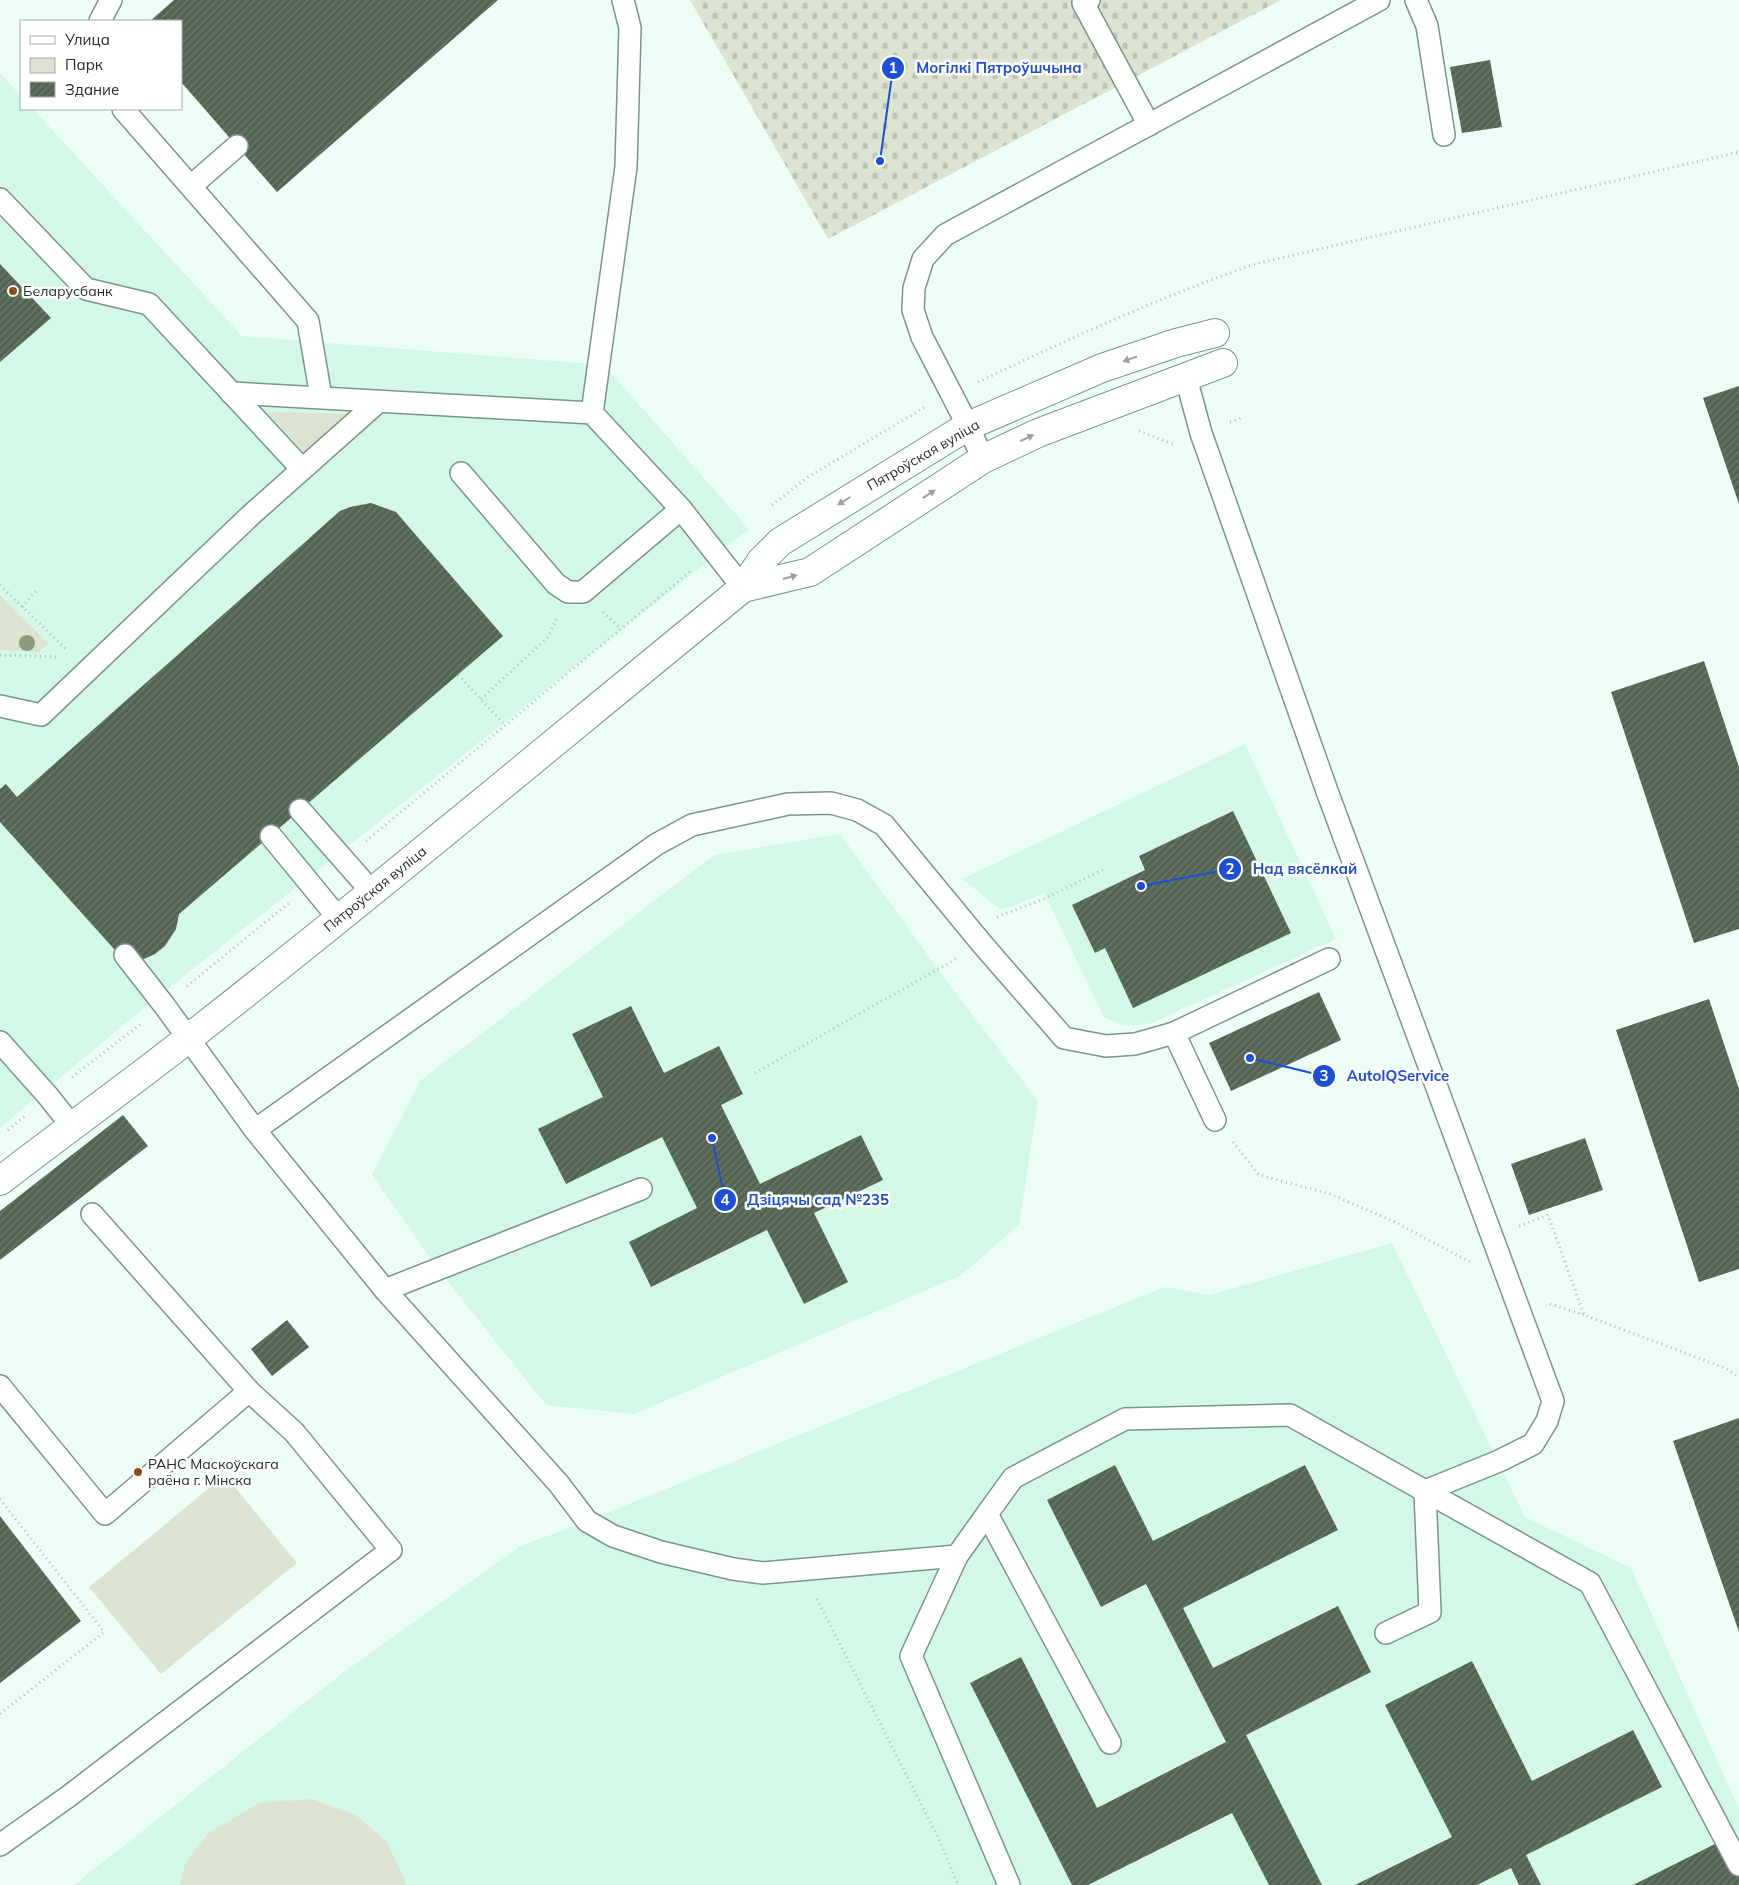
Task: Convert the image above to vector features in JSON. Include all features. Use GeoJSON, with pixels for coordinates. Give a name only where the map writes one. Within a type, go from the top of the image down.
{"type":"FeatureCollection","features":[{"type":"Feature","properties":{"kind":"street","name":"Пятроўская вуліца"},"geometry":{"type":"LineString","coordinates":[[0,1181],[71,1125],[189,1038],[372,892],[743,588],[761,561],[780,542],[968,426],[1102,368],[1176,343],[1215,333]]}},
{"type":"Feature","properties":{"kind":"street"},"geometry":{"type":"LineString","coordinates":[[1176,343],[1186,378]]}},
{"type":"Feature","properties":{"kind":"street","name":"Пятроўская вуліца"},"geometry":{"type":"LineString","coordinates":[[743,588],[810,572],[983,459],[1038,433],[1223,363]]}},
{"type":"Feature","properties":{"kind":"lane"},"geometry":{"type":"LineString","coordinates":[[100,20],[110,0]]}},
{"type":"Feature","properties":{"kind":"lane"},"geometry":{"type":"LineString","coordinates":[[592,413],[626,167],[630,28],[623,0]]}},
{"type":"Feature","properties":{"kind":"lane"},"geometry":{"type":"LineString","coordinates":[[1089,0],[1083,3],[1149,125]]}},
{"type":"Feature","properties":{"kind":"lane"},"geometry":{"type":"LineString","coordinates":[[983,459],[922,337],[913,310],[914,288],[922,259],[945,235],[1379,0]]}},
{"type":"Feature","properties":{"kind":"lane"},"geometry":{"type":"LineString","coordinates":[[1416,0],[1427,26],[1444,135]]}},
{"type":"Feature","properties":{"kind":"lane"},"geometry":{"type":"LineString","coordinates":[[124,110],[308,321],[321,397]]}},
{"type":"Feature","properties":{"kind":"lane"},"geometry":{"type":"LineString","coordinates":[[191,186],[237,146]]}},
{"type":"Feature","properties":{"kind":"lane"},"geometry":{"type":"LineString","coordinates":[[0,199],[86,289],[149,304],[302,469]]}},
{"type":"Feature","properties":{"kind":"lane"},"geometry":{"type":"LineString","coordinates":[[1186,378],[1201,432],[1327,791],[1553,1401],[1547,1421],[1533,1444],[1499,1461],[1425,1491]]}},
{"type":"Feature","properties":{"kind":"lane"},"geometry":{"type":"LineString","coordinates":[[231,393],[592,413],[681,509],[743,588]]}},
{"type":"Feature","properties":{"kind":"lane"},"geometry":{"type":"LineString","coordinates":[[0,706],[41,715],[252,514],[378,402]]}},
{"type":"Feature","properties":{"kind":"lane"},"geometry":{"type":"LineString","coordinates":[[461,473],[556,584],[568,592],[583,592],[681,509]]}},
{"type":"Feature","properties":{"kind":"lane"},"geometry":{"type":"LineString","coordinates":[[255,1130],[657,844],[692,824],[788,804],[832,803],[857,810],[884,825],[1064,1038],[1106,1046],[1135,1044],[1174,1033],[1328,959]]}},
{"type":"Feature","properties":{"kind":"lane"},"geometry":{"type":"LineString","coordinates":[[300,810],[372,892]]}},
{"type":"Feature","properties":{"kind":"lane"},"geometry":{"type":"LineString","coordinates":[[271,836],[339,919]]}},
{"type":"Feature","properties":{"kind":"lane"},"geometry":{"type":"LineString","coordinates":[[126,955],[255,1130],[385,1290],[559,1484],[587,1521],[613,1536],[661,1552],[724,1567],[762,1573],[957,1556]]}},
{"type":"Feature","properties":{"kind":"lane"},"geometry":{"type":"LineString","coordinates":[[1174,1033],[1215,1120]]}},
{"type":"Feature","properties":{"kind":"lane"},"geometry":{"type":"LineString","coordinates":[[0,1042],[71,1125]]}},
{"type":"Feature","properties":{"kind":"lane"},"geometry":{"type":"LineString","coordinates":[[385,1290],[641,1189]]}},
{"type":"Feature","properties":{"kind":"lane"},"geometry":{"type":"LineString","coordinates":[[1,1841],[69,1796],[391,1550],[294,1432],[249,1391],[92,1214]]}},
{"type":"Feature","properties":{"kind":"lane"},"geometry":{"type":"LineString","coordinates":[[0,1386],[105,1514],[249,1391]]}},
{"type":"Feature","properties":{"kind":"lane"},"geometry":{"type":"LineString","coordinates":[[1009,1885],[911,1656],[957,1556],[1013,1478],[1125,1419],[1290,1415],[1590,1583],[1739,1865]]}},
{"type":"Feature","properties":{"kind":"lane"},"geometry":{"type":"LineString","coordinates":[[1386,1634],[1430,1612],[1425,1491]]}},
{"type":"Feature","properties":{"kind":"lane"},"geometry":{"type":"LineString","coordinates":[[987,1514],[1110,1743]]}},
{"type":"Feature","properties":{"kind":"path"},"geometry":{"type":"LineString","coordinates":[[772,506],[808,477],[929,405],[1090,330],[1203,282],[1255,264],[1739,152]]}},
{"type":"Feature","properties":{"kind":"path"},"geometry":{"type":"LineString","coordinates":[[343,859],[714,552]]}},
{"type":"Feature","properties":{"kind":"path"},"geometry":{"type":"LineString","coordinates":[[0,585],[58,641]]}},
{"type":"Feature","properties":{"kind":"path"},"geometry":{"type":"LineString","coordinates":[[22,607],[37,590]]}},
{"type":"Feature","properties":{"kind":"path"},"geometry":{"type":"LineString","coordinates":[[481,699],[548,638]]}},
{"type":"Feature","properties":{"kind":"path"},"geometry":{"type":"LineString","coordinates":[[0,655],[65,658]]}},
{"type":"Feature","properties":{"kind":"path"},"geometry":{"type":"LineString","coordinates":[[458,675],[505,725]]}},
{"type":"Feature","properties":{"kind":"path"},"geometry":{"type":"LineString","coordinates":[[755,1073],[977,936],[1106,868]]}},
{"type":"Feature","properties":{"kind":"path"},"geometry":{"type":"LineString","coordinates":[[48,1096],[164,1005],[311,885]]}},
{"type":"Feature","properties":{"kind":"path"},"geometry":{"type":"LineString","coordinates":[[1215,1120],[1259,1175],[1330,1194],[1393,1221],[1491,1274],[1513,1290],[1726,1368],[1739,1377]]}},
{"type":"Feature","properties":{"kind":"path"},"geometry":{"type":"LineString","coordinates":[[1516,1228],[1548,1215],[1584,1315]]}},
{"type":"Feature","properties":{"kind":"path"},"geometry":{"type":"LineString","coordinates":[[0,1499],[104,1632],[0,1714]]}},
{"type":"Feature","properties":{"kind":"path"},"geometry":{"type":"LineString","coordinates":[[802,1570],[939,1839],[958,1885]]}},
{"type":"Feature","properties":{"kind":"shaded area"},"geometry":{"type":"Polygon","coordinates":[[[0,73],[20,95],[20,110],[34,110],[242,336],[604,365],[749,529],[150,1003],[0,1128],[0,73]]]}},
{"type":"Feature","properties":{"kind":"shaded area"},"geometry":{"type":"Polygon","coordinates":[[[1245,744],[1336,939],[1152,1023],[1132,1026],[1120,1024],[1104,1017],[1044,893],[1011,907],[1000,909],[962,879],[1245,744]]]}},
{"type":"Feature","properties":{"kind":"shaded area"},"geometry":{"type":"Polygon","coordinates":[[[840,834],[938,969],[1038,1101],[1019,1225],[960,1276],[634,1414],[546,1405],[438,1269],[372,1175],[420,1081],[714,855],[840,834]]]}},
{"type":"Feature","properties":{"kind":"shaded area"},"geometry":{"type":"Polygon","coordinates":[[[1392,1243],[1525,1517],[1631,1568],[1739,1809],[1739,1885],[74,1885],[345,1671],[522,1545],[562,1531],[1165,1287],[1210,1295],[1392,1243]]]}},
{"type":"Feature","properties":{"kind":"green space"},"geometry":{"type":"Polygon","coordinates":[[[690,0],[1281,0],[828,239],[690,0]]]}},
{"type":"Feature","properties":{"kind":"green space"},"geometry":{"type":"Polygon","coordinates":[[[267,412],[353,414],[306,454],[267,412]]]}},
{"type":"Feature","properties":{"kind":"green space"},"geometry":{"type":"Polygon","coordinates":[[[0,595],[48,643],[39,652],[0,650],[0,595]]]}},
{"type":"Feature","properties":{"kind":"green space"},"geometry":{"type":"Polygon","coordinates":[[[225,1475],[297,1563],[161,1674],[89,1587],[225,1475]]]}},
{"type":"Feature","properties":{"kind":"green space"},"geometry":{"type":"Polygon","coordinates":[[[312,1799],[357,1816],[387,1842],[407,1885],[180,1885],[185,1864],[207,1834],[259,1803],[312,1799]]]}},
{"type":"Feature","properties":{"kind":"building"},"geometry":{"type":"Polygon","coordinates":[[[174,0],[498,0],[277,192],[182,83],[182,20],[151,20],[174,0]]]}},
{"type":"Feature","properties":{"kind":"building"},"geometry":{"type":"Polygon","coordinates":[[[1490,60],[1502,127],[1462,133],[1450,67],[1490,60]]]}},
{"type":"Feature","properties":{"kind":"building","name":"Беларусбанк"},"geometry":{"type":"Polygon","coordinates":[[[0,264],[51,318],[0,362],[0,264]]]}},
{"type":"Feature","properties":{"kind":"building"},"geometry":{"type":"Polygon","coordinates":[[[1739,386],[1739,504],[1703,398],[1739,386]]]}},
{"type":"Feature","properties":{"kind":"building"},"geometry":{"type":"Polygon","coordinates":[[[371,503],[396,512],[503,636],[179,914],[176,929],[165,946],[155,954],[142,960],[125,955],[114,949],[0,822],[0,789],[6,784],[17,797],[340,511],[371,503]]]}},
{"type":"Feature","properties":{"kind":"building"},"geometry":{"type":"Polygon","coordinates":[[[1704,661],[1739,767],[1739,929],[1694,943],[1611,692],[1704,661]]]}},
{"type":"Feature","properties":{"kind":"building"},"geometry":{"type":"Polygon","coordinates":[[[1233,811],[1291,933],[1133,1008],[1105,948],[1095,953],[1072,905],[1145,870],[1139,856],[1233,811]]]}},
{"type":"Feature","properties":{"kind":"building"},"geometry":{"type":"Polygon","coordinates":[[[1319,992],[1341,1040],[1231,1091],[1209,1043],[1319,992]]]}},
{"type":"Feature","properties":{"kind":"building"},"geometry":{"type":"Polygon","coordinates":[[[1709,999],[1739,1089],[1739,1269],[1699,1282],[1616,1030],[1709,999]]]}},
{"type":"Feature","properties":{"kind":"building"},"geometry":{"type":"Polygon","coordinates":[[[631,1006],[664,1073],[719,1046],[743,1094],[721,1105],[760,1184],[861,1135],[883,1180],[814,1213],[848,1282],[804,1304],[767,1230],[651,1287],[629,1242],[697,1208],[662,1137],[566,1184],[538,1129],[603,1097],[572,1034],[631,1006]]]}},
{"type":"Feature","properties":{"kind":"building"},"geometry":{"type":"Polygon","coordinates":[[[123,1115],[148,1146],[0,1260],[0,1211],[123,1115]]]}},
{"type":"Feature","properties":{"kind":"building"},"geometry":{"type":"Polygon","coordinates":[[[1585,1138],[1603,1190],[1529,1215],[1511,1164],[1585,1138]]]}},
{"type":"Feature","properties":{"kind":"building"},"geometry":{"type":"Polygon","coordinates":[[[287,1320],[309,1347],[272,1376],[251,1349],[287,1320]]]}},
{"type":"Feature","properties":{"kind":"building"},"geometry":{"type":"Polygon","coordinates":[[[1739,1418],[1739,1632],[1673,1441],[1739,1418]]]}},
{"type":"Feature","properties":{"kind":"building"},"geometry":{"type":"Polygon","coordinates":[[[1115,1465],[1153,1541],[1305,1465],[1338,1530],[1183,1608],[1213,1668],[1338,1606],[1371,1672],[1246,1735],[1322,1885],[1269,1885],[1232,1813],[1088,1885],[1072,1885],[970,1683],[1021,1657],[1097,1808],[1226,1742],[1146,1584],[1101,1607],[1047,1500],[1115,1465]]]}},
{"type":"Feature","properties":{"kind":"building"},"geometry":{"type":"Polygon","coordinates":[[[0,1516],[81,1621],[0,1683],[0,1516]]]}},
{"type":"Feature","properties":{"kind":"building"},"geometry":{"type":"Polygon","coordinates":[[[1472,1661],[1532,1781],[1633,1730],[1662,1787],[1526,1855],[1541,1885],[1519,1885],[1511,1868],[1477,1885],[1355,1885],[1452,1837],[1385,1705],[1472,1661]]]}},
{"type":"Feature","properties":{"kind":"building"},"geometry":{"type":"Polygon","coordinates":[[[1721,1841],[1739,1875],[1739,1885],[1633,1885],[1721,1841]]]}},
{"type":"Feature","properties":{"kind":"place","name":"Могілкі Пятроўшчына"},"geometry":{"type":"Point","coordinates":[880,161]}},
{"type":"Feature","properties":{"kind":"place","name":"Беларусбанк"},"geometry":{"type":"Point","coordinates":[13,291]}},
{"type":"Feature","properties":{"kind":"place","name":"Над вясёлкай"},"geometry":{"type":"Point","coordinates":[1141,886]}},
{"type":"Feature","properties":{"kind":"place","name":"AutoIQService"},"geometry":{"type":"Point","coordinates":[1250,1058]}},
{"type":"Feature","properties":{"kind":"place","name":"Дзіцячы сад №235"},"geometry":{"type":"Point","coordinates":[712,1138]}},
{"type":"Feature","properties":{"kind":"place","name":"РАНС Маскоўскага раёна г. Мінска"},"geometry":{"type":"Point","coordinates":[138,1472]}}]}
